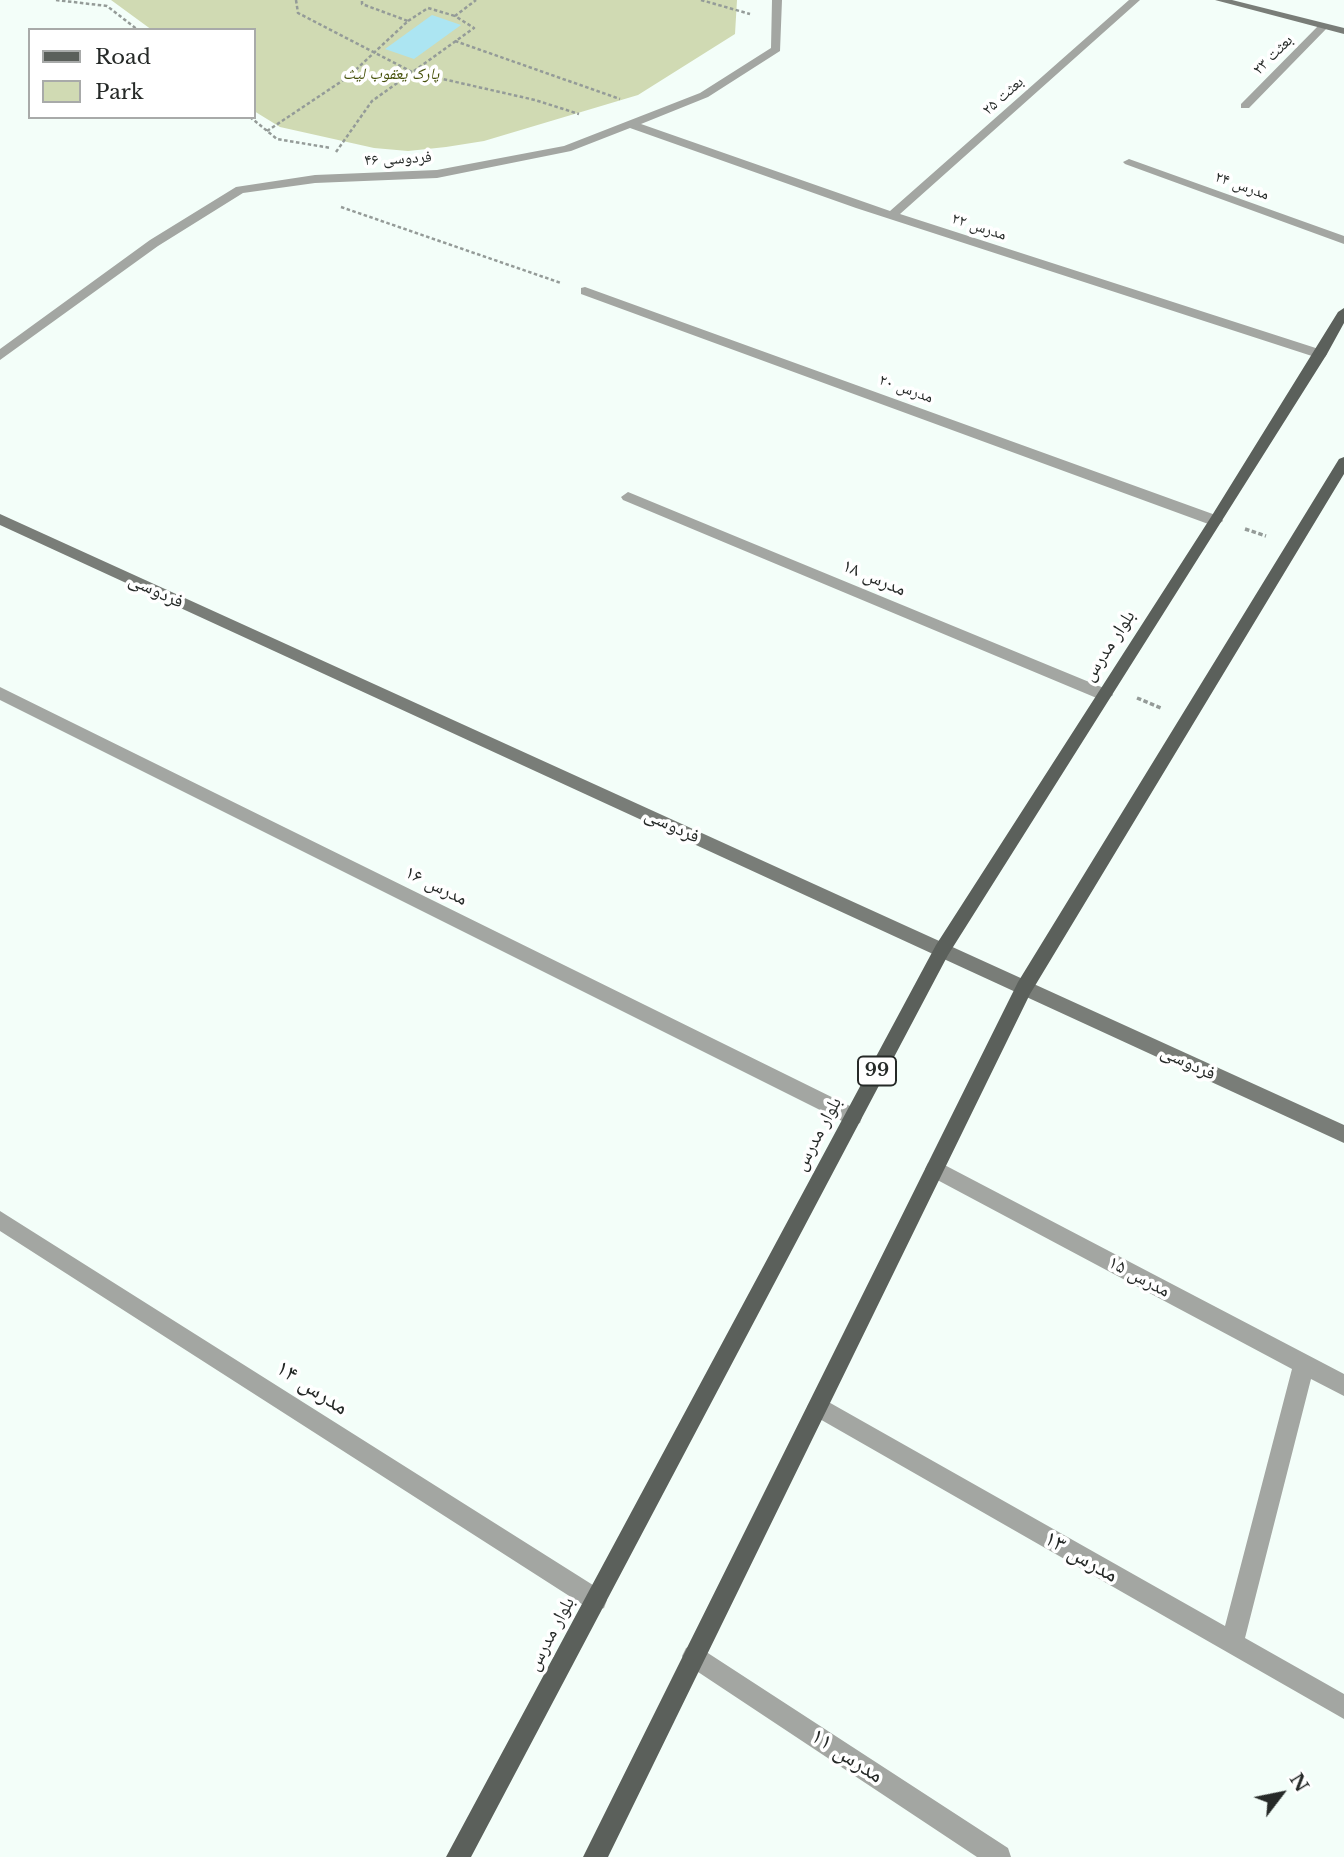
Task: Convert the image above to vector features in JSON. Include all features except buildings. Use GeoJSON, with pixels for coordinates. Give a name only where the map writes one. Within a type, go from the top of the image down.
{"type":"FeatureCollection","features":[{"type":"Feature","properties":{"kind":"main road"},"geometry":{"type":"LineString","coordinates":[[1220,0],[1344,31]]}},
{"type":"Feature","properties":{"kind":"main road","name":"بلوار مدرس"},"geometry":{"type":"LineString","coordinates":[[458,1857],[942,950],[1216,521],[1321,354],[1344,312]]}},
{"type":"Feature","properties":{"kind":"main road"},"geometry":{"type":"LineString","coordinates":[[595,1857],[1024,988],[1344,462]]}},
{"type":"Feature","properties":{"kind":"main road","name":"فردوسی"},"geometry":{"type":"LineString","coordinates":[[0,519],[1344,1134]]}},
{"type":"Feature","properties":{"kind":"street","name":"فردوسی ۴۶"},"geometry":{"type":"LineString","coordinates":[[0,356],[37,326],[153,243],[240,190],[315,179],[437,174],[567,149],[704,95],[776,49],[777,0]]}},
{"type":"Feature","properties":{"kind":"street","name":"بعثت ۲۵"},"geometry":{"type":"LineString","coordinates":[[892,215],[1135,0]]}},
{"type":"Feature","properties":{"kind":"street","name":"بعثت ۲۳"},"geometry":{"type":"LineString","coordinates":[[1245,106],[1324,26]]}},
{"type":"Feature","properties":{"kind":"street","name":"مدرس ۲۲"},"geometry":{"type":"LineString","coordinates":[[629,124],[892,215],[1321,354]]}},
{"type":"Feature","properties":{"kind":"street","name":"مدرس ۲۴"},"geometry":{"type":"LineString","coordinates":[[1129,162],[1344,240]]}},
{"type":"Feature","properties":{"kind":"street","name":"مدرس ۲۰"},"geometry":{"type":"LineString","coordinates":[[585,291],[1216,521]]}},
{"type":"Feature","properties":{"kind":"street","name":"مدرس ۱۸"},"geometry":{"type":"LineString","coordinates":[[628,497],[1107,691]]}},
{"type":"Feature","properties":{"kind":"street","name":"مدرس ۱۶"},"geometry":{"type":"LineString","coordinates":[[0,693],[853,1117]]}},
{"type":"Feature","properties":{"kind":"street","name":"مدرس ۱۵"},"geometry":{"type":"LineString","coordinates":[[935,1169],[1344,1385]]}},
{"type":"Feature","properties":{"kind":"street","name":"مدرس ۱۴"},"geometry":{"type":"LineString","coordinates":[[0,1220],[596,1600]]}},
{"type":"Feature","properties":{"kind":"street"},"geometry":{"type":"LineString","coordinates":[[1232,1643],[1304,1364]]}},
{"type":"Feature","properties":{"kind":"street","name":"مدرس ۱۳"},"geometry":{"type":"LineString","coordinates":[[818,1407],[1344,1707]]}},
{"type":"Feature","properties":{"kind":"street","name":"مدرس ۱۱"},"geometry":{"type":"LineString","coordinates":[[694,1656],[999,1857]]}},
{"type":"Feature","properties":{"kind":"path"},"geometry":{"type":"LineString","coordinates":[[56,0],[107,6],[135,28]]}},
{"type":"Feature","properties":{"kind":"path"},"geometry":{"type":"LineString","coordinates":[[296,0],[298,13],[412,72],[535,100],[600,121],[629,124]]}},
{"type":"Feature","properties":{"kind":"path"},"geometry":{"type":"LineString","coordinates":[[362,0],[362,4],[408,20]]}},
{"type":"Feature","properties":{"kind":"path"},"geometry":{"type":"LineString","coordinates":[[701,0],[750,14],[749,25]]}},
{"type":"Feature","properties":{"kind":"path"},"geometry":{"type":"LineString","coordinates":[[267,131],[348,77],[408,20],[428,8],[455,16]]}},
{"type":"Feature","properties":{"kind":"path"},"geometry":{"type":"LineString","coordinates":[[455,41],[621,99]]}},
{"type":"Feature","properties":{"kind":"path"},"geometry":{"type":"LineString","coordinates":[[252,119],[277,139],[350,151]]}},
{"type":"Feature","properties":{"kind":"path"},"geometry":{"type":"LineString","coordinates":[[1216,521],[1294,544]]}},
{"type":"Feature","properties":{"kind":"path"},"geometry":{"type":"LineString","coordinates":[[1107,691],[1187,720]]}},
{"type":"Feature","properties":{"kind":"green space","name":"پارک یعقوب لیث"},"geometry":{"type":"Polygon","coordinates":[[[111,0],[737,0],[735,34],[638,95],[484,141],[408,151],[374,148],[280,127],[256,112],[256,28],[149,28],[111,0]]]}},
{"type":"Feature","properties":{"kind":"water"},"geometry":{"type":"Polygon","coordinates":[[[432,15],[461,25],[414,59],[385,49],[432,15]]]}}]}
